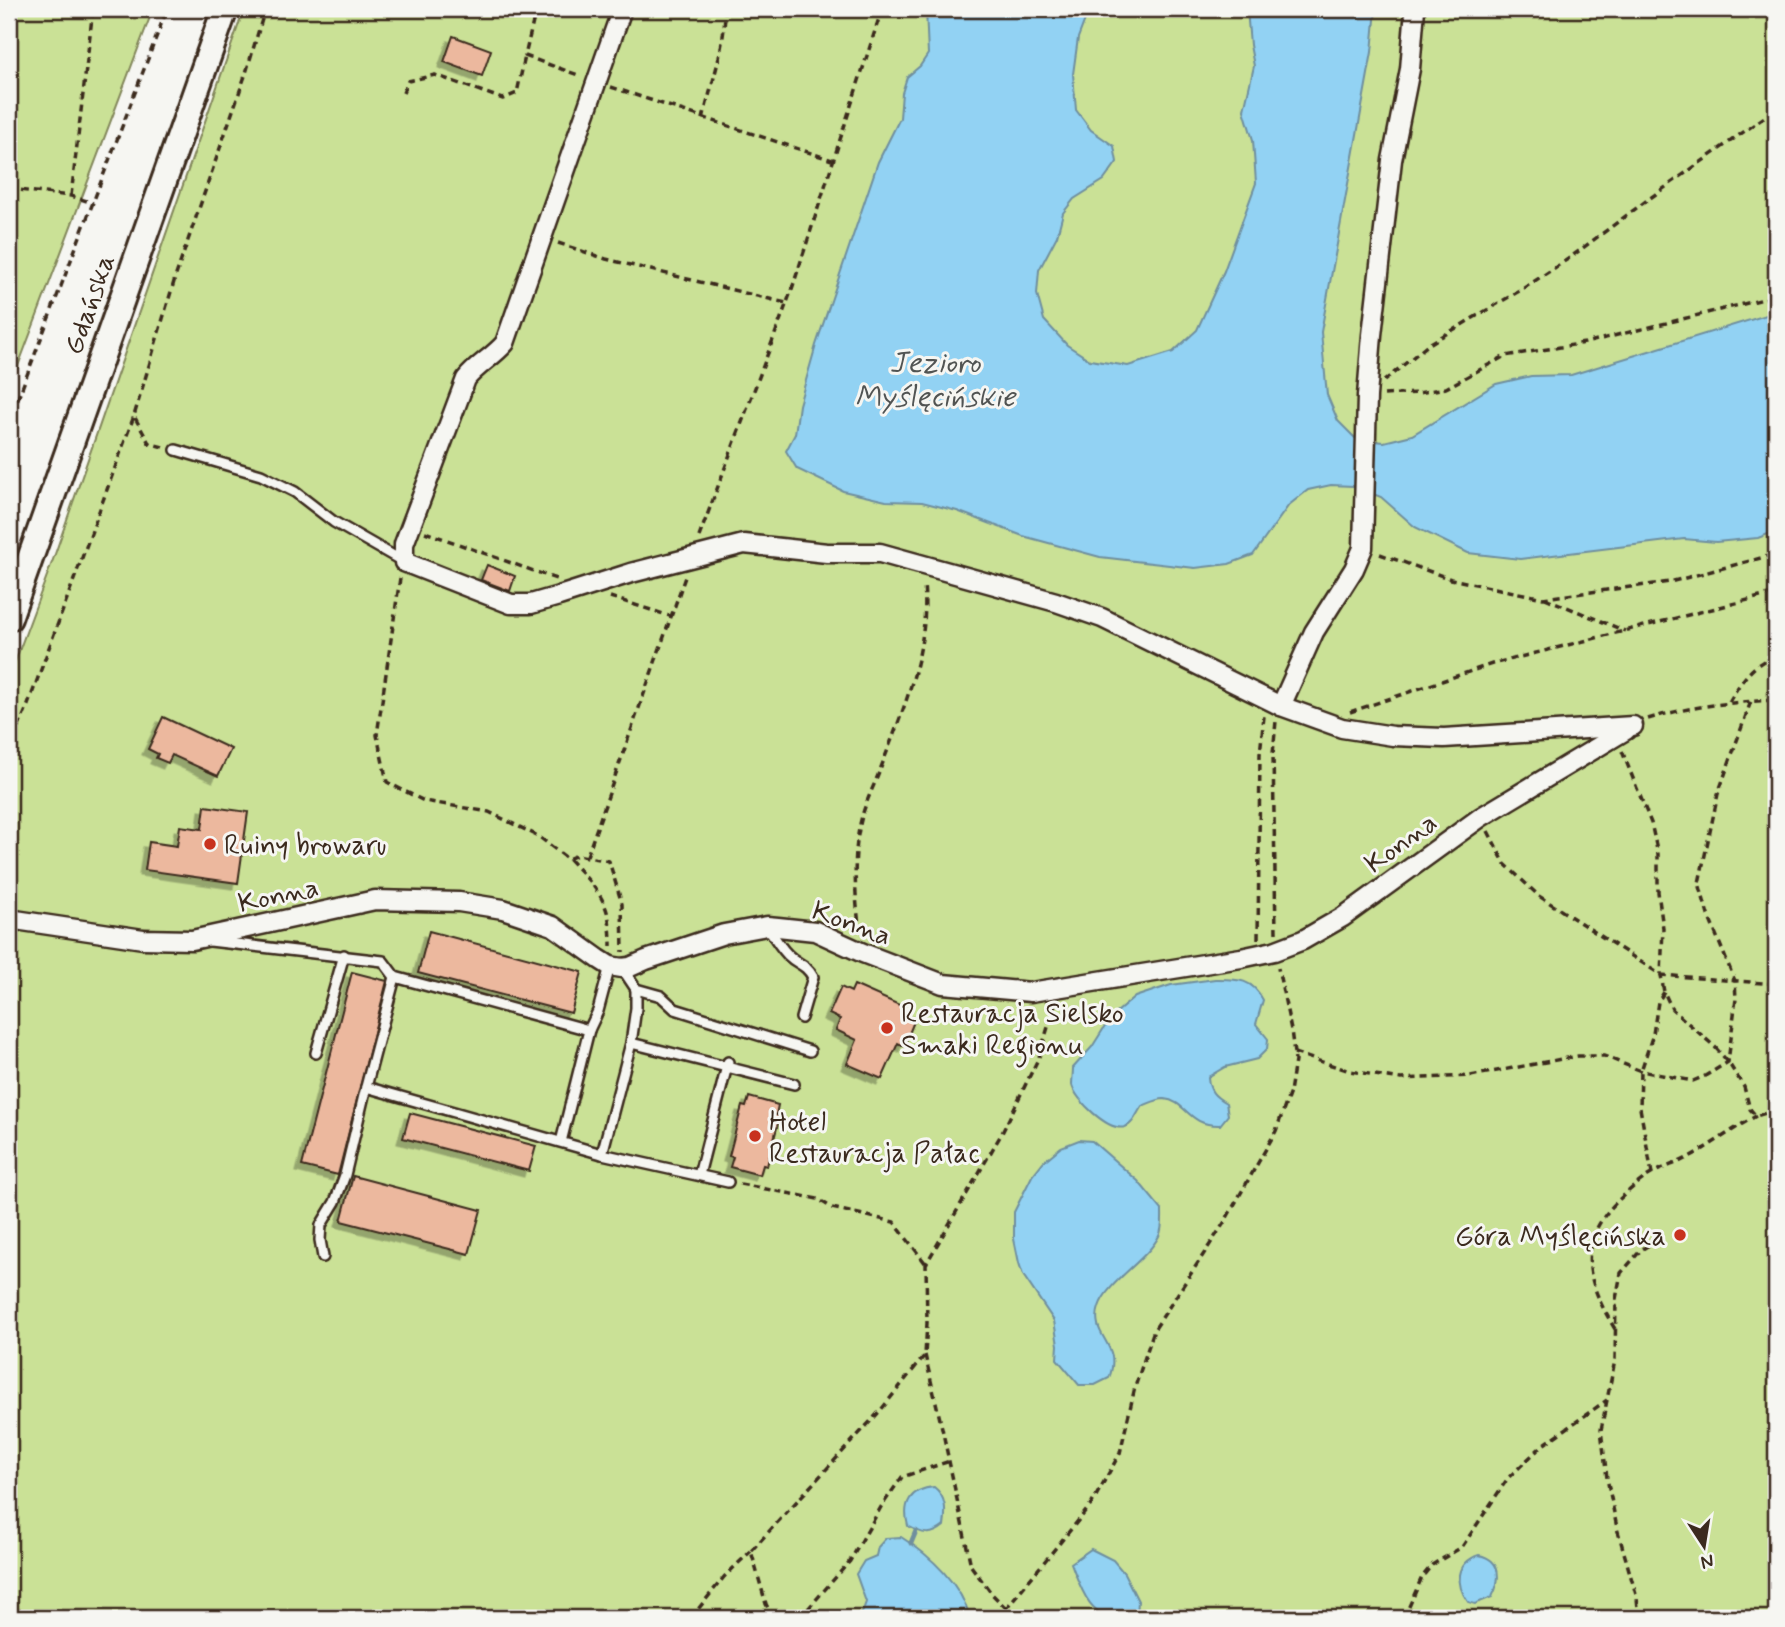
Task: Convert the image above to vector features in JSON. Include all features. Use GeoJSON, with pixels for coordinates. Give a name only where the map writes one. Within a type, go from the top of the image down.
{"type":"FeatureCollection","features":[{"type":"Feature","properties":{"kind":"main road","name":"Gdańska"},"geometry":{"type":"LineString","coordinates":[[9,618],[225,9]]}},
{"type":"Feature","properties":{"kind":"street"},"geometry":{"type":"LineString","coordinates":[[622,9],[505,343],[491,358],[475,367],[466,379],[404,544],[404,562],[511,604],[531,604],[693,556],[744,544],[827,552],[880,553],[1056,602],[1102,618],[1275,703],[1322,722],[1367,733],[1444,738],[1633,726]]}},
{"type":"Feature","properties":{"kind":"street"},"geometry":{"type":"LineString","coordinates":[[1275,703],[1314,632],[1354,569],[1363,548],[1367,396],[1381,242],[1392,160],[1410,69],[1415,9]]}},
{"type":"Feature","properties":{"kind":"street","name":"Konna"},"geometry":{"type":"LineString","coordinates":[[9,919],[143,939],[192,940],[375,901],[459,902],[503,909],[553,926],[616,967],[724,934],[767,926],[815,931],[943,984],[1031,992],[1274,949],[1303,940],[1343,917],[1481,817],[1633,726]]}},
{"type":"Feature","properties":{"kind":"lane"},"geometry":{"type":"LineString","coordinates":[[176,450],[261,475],[295,492],[334,522],[404,562]]}},
{"type":"Feature","properties":{"kind":"lane"},"geometry":{"type":"LineString","coordinates":[[767,926],[781,948],[792,959],[807,966],[813,977],[801,1018]]}},
{"type":"Feature","properties":{"kind":"lane"},"geometry":{"type":"LineString","coordinates":[[192,940],[383,961],[395,977],[589,1030]]}},
{"type":"Feature","properties":{"kind":"lane"},"geometry":{"type":"LineString","coordinates":[[316,1053],[344,955]]}},
{"type":"Feature","properties":{"kind":"lane"},"geometry":{"type":"LineString","coordinates":[[561,1142],[589,1030],[616,967],[636,989],[661,996],[675,1009],[810,1051]]}},
{"type":"Feature","properties":{"kind":"lane"},"geometry":{"type":"LineString","coordinates":[[323,1257],[321,1225],[335,1202],[345,1175],[395,977]]}},
{"type":"Feature","properties":{"kind":"lane"},"geometry":{"type":"LineString","coordinates":[[602,1154],[631,1043],[636,989]]}},
{"type":"Feature","properties":{"kind":"lane"},"geometry":{"type":"LineString","coordinates":[[631,1043],[794,1084]]}},
{"type":"Feature","properties":{"kind":"lane"},"geometry":{"type":"LineString","coordinates":[[699,1175],[727,1065]]}},
{"type":"Feature","properties":{"kind":"lane"},"geometry":{"type":"LineString","coordinates":[[366,1087],[602,1154],[728,1182]]}},
{"type":"Feature","properties":{"kind":"path"},"geometry":{"type":"LineString","coordinates":[[71,196],[93,9]]}},
{"type":"Feature","properties":{"kind":"path"},"geometry":{"type":"LineString","coordinates":[[9,422],[167,9]]}},
{"type":"Feature","properties":{"kind":"path"},"geometry":{"type":"LineString","coordinates":[[9,751],[134,416],[176,275],[246,73],[265,9]]}},
{"type":"Feature","properties":{"kind":"path"},"geometry":{"type":"LineString","coordinates":[[402,93],[408,81],[435,75],[503,99],[517,93],[536,9]]}},
{"type":"Feature","properties":{"kind":"path"},"geometry":{"type":"LineString","coordinates":[[703,119],[721,58],[725,9]]}},
{"type":"Feature","properties":{"kind":"path"},"geometry":{"type":"LineString","coordinates":[[587,856],[670,616],[786,303],[880,9]]}},
{"type":"Feature","properties":{"kind":"path"},"geometry":{"type":"LineString","coordinates":[[525,56],[703,119],[832,160]]}},
{"type":"Feature","properties":{"kind":"path"},"geometry":{"type":"LineString","coordinates":[[1367,396],[1429,344],[1568,259],[1776,110]]}},
{"type":"Feature","properties":{"kind":"path"},"geometry":{"type":"LineString","coordinates":[[9,189],[71,196],[93,203]]}},
{"type":"Feature","properties":{"kind":"path"},"geometry":{"type":"LineString","coordinates":[[542,239],[606,259],[786,303]]}},
{"type":"Feature","properties":{"kind":"path"},"geometry":{"type":"LineString","coordinates":[[1367,396],[1418,393],[1446,388],[1505,356],[1585,343],[1776,296]]}},
{"type":"Feature","properties":{"kind":"path"},"geometry":{"type":"LineString","coordinates":[[134,416],[149,443],[176,450]]}},
{"type":"Feature","properties":{"kind":"path"},"geometry":{"type":"LineString","coordinates":[[410,527],[583,589],[670,616]]}},
{"type":"Feature","properties":{"kind":"path"},"geometry":{"type":"LineString","coordinates":[[1363,548],[1451,579],[1543,598],[1625,631]]}},
{"type":"Feature","properties":{"kind":"path"},"geometry":{"type":"LineString","coordinates":[[1543,598],[1670,582],[1776,554]]}},
{"type":"Feature","properties":{"kind":"path"},"geometry":{"type":"LineString","coordinates":[[404,562],[377,735],[387,782],[424,801],[489,813],[538,836],[568,859],[604,900],[611,920],[616,967]]}},
{"type":"Feature","properties":{"kind":"path"},"geometry":{"type":"LineString","coordinates":[[863,953],[856,906],[855,860],[861,819],[917,668],[925,630],[926,602],[922,565]]}},
{"type":"Feature","properties":{"kind":"path"},"geometry":{"type":"LineString","coordinates":[[1322,722],[1492,664],[1776,593]]}},
{"type":"Feature","properties":{"kind":"path"},"geometry":{"type":"LineString","coordinates":[[1729,702],[1746,674],[1764,660],[1776,655]]}},
{"type":"Feature","properties":{"kind":"path"},"geometry":{"type":"LineString","coordinates":[[1633,726],[1690,708],[1729,702],[1776,700]]}},
{"type":"Feature","properties":{"kind":"path"},"geometry":{"type":"LineString","coordinates":[[1728,1062],[1736,999],[1735,981],[1708,915],[1699,883],[1718,794],[1751,701]]}},
{"type":"Feature","properties":{"kind":"path"},"geometry":{"type":"LineString","coordinates":[[1274,949],[1258,947],[1260,754],[1263,720],[1275,703]]}},
{"type":"Feature","properties":{"kind":"path"},"geometry":{"type":"LineString","coordinates":[[998,1618],[1091,1505],[1120,1453],[1135,1387],[1154,1330],[1224,1223],[1276,1131],[1290,1092],[1294,1053],[1274,949],[1275,703]]}},
{"type":"Feature","properties":{"kind":"path"},"geometry":{"type":"LineString","coordinates":[[1615,736],[1651,823],[1658,854],[1658,892],[1663,928],[1661,975],[1664,992],[1672,1009],[1728,1062],[1744,1087],[1750,1109],[1756,1116]]}},
{"type":"Feature","properties":{"kind":"path"},"geometry":{"type":"LineString","coordinates":[[1481,817],[1505,864],[1530,888],[1564,914],[1661,975],[1776,984]]}},
{"type":"Feature","properties":{"kind":"path"},"geometry":{"type":"LineString","coordinates":[[568,859],[577,855],[609,861],[622,904],[624,933]]}},
{"type":"Feature","properties":{"kind":"path"},"geometry":{"type":"LineString","coordinates":[[9,949],[12,942]]}},
{"type":"Feature","properties":{"kind":"path"},"geometry":{"type":"LineString","coordinates":[[1032,1618],[1006,1608],[971,1566],[925,1355],[926,1264],[1021,1095],[1039,1057],[1060,987]]}},
{"type":"Feature","properties":{"kind":"path"},"geometry":{"type":"LineString","coordinates":[[1652,1174],[1640,1108],[1641,1071],[1653,1034],[1658,1002],[1664,992]]}},
{"type":"Feature","properties":{"kind":"path"},"geometry":{"type":"LineString","coordinates":[[1294,1053],[1350,1071],[1401,1079],[1470,1076],[1578,1056],[1604,1056],[1641,1071],[1693,1081],[1728,1062]]}},
{"type":"Feature","properties":{"kind":"path"},"geometry":{"type":"LineString","coordinates":[[1615,1330],[1600,1305],[1590,1277],[1589,1255],[1595,1229],[1610,1208],[1652,1174],[1687,1159],[1756,1116],[1776,1110]]}},
{"type":"Feature","properties":{"kind":"path"},"geometry":{"type":"LineString","coordinates":[[728,1182],[818,1199],[832,1208],[894,1222],[926,1264]]}},
{"type":"Feature","properties":{"kind":"path"},"geometry":{"type":"LineString","coordinates":[[1639,1618],[1634,1587],[1617,1528],[1601,1430],[1615,1360],[1616,1299],[1621,1273],[1641,1250],[1662,1237]]}},
{"type":"Feature","properties":{"kind":"path"},"geometry":{"type":"LineString","coordinates":[[691,1618],[724,1577],[880,1411],[925,1355]]}},
{"type":"Feature","properties":{"kind":"path"},"geometry":{"type":"LineString","coordinates":[[1404,1618],[1422,1577],[1432,1565],[1461,1547],[1508,1478],[1543,1445],[1607,1400]]}},
{"type":"Feature","properties":{"kind":"path"},"geometry":{"type":"LineString","coordinates":[[800,1618],[850,1561],[901,1477],[950,1461]]}},
{"type":"Feature","properties":{"kind":"path"},"geometry":{"type":"LineString","coordinates":[[751,1551],[766,1604],[773,1618]]}},
{"type":"Feature","properties":{"kind":"green space"},"geometry":{"type":"Polygon","coordinates":[[[9,9],[153,9],[9,390],[9,9]]]}},
{"type":"Feature","properties":{"kind":"green space"},"geometry":{"type":"Polygon","coordinates":[[[244,9],[1776,9],[1776,1618],[9,1618],[9,678],[54,557],[244,9]]]}},
{"type":"Feature","properties":{"kind":"water","name":"Jezioro Myślęcińskie"},"geometry":{"type":"Polygon","coordinates":[[[926,9],[1089,9],[1078,38],[1073,74],[1076,110],[1091,130],[1114,146],[1117,162],[1104,180],[1074,199],[1063,213],[1057,236],[1039,270],[1037,294],[1044,320],[1067,345],[1090,360],[1128,366],[1173,352],[1197,330],[1224,271],[1256,183],[1253,140],[1244,110],[1254,66],[1247,9],[1376,9],[1372,52],[1321,332],[1327,395],[1338,421],[1356,439],[1384,442],[1412,435],[1496,384],[1531,376],[1571,375],[1776,312],[1776,531],[1758,538],[1716,542],[1684,539],[1520,559],[1468,553],[1415,527],[1381,497],[1353,486],[1331,485],[1308,490],[1289,505],[1253,555],[1229,564],[1195,568],[1100,557],[1023,536],[957,511],[922,502],[886,501],[843,491],[797,469],[786,451],[795,434],[799,405],[816,345],[878,162],[900,118],[902,93],[907,77],[920,66],[928,54],[926,9]]]}},
{"type":"Feature","properties":{"kind":"water"},"geometry":{"type":"Polygon","coordinates":[[[1215,979],[1243,981],[1254,987],[1263,1000],[1256,1024],[1268,1039],[1267,1049],[1257,1059],[1225,1067],[1208,1077],[1213,1093],[1226,1103],[1228,1115],[1220,1125],[1201,1122],[1178,1104],[1164,1099],[1142,1106],[1133,1121],[1125,1127],[1110,1125],[1093,1113],[1074,1091],[1073,1068],[1092,1047],[1111,1017],[1135,997],[1171,985],[1215,979]]]}},
{"type":"Feature","properties":{"kind":"water"},"geometry":{"type":"Polygon","coordinates":[[[1079,1140],[1092,1141],[1138,1181],[1162,1210],[1159,1236],[1146,1254],[1110,1289],[1099,1307],[1098,1326],[1112,1356],[1112,1366],[1109,1378],[1095,1385],[1079,1385],[1057,1359],[1054,1321],[1023,1275],[1014,1239],[1014,1212],[1032,1176],[1043,1162],[1061,1147],[1079,1140]]]}},
{"type":"Feature","properties":{"kind":"water"},"geometry":{"type":"Polygon","coordinates":[[[934,1487],[943,1500],[944,1526],[931,1533],[908,1526],[906,1511],[910,1499],[919,1491],[934,1487]]]}},
{"type":"Feature","properties":{"kind":"water"},"geometry":{"type":"Polygon","coordinates":[[[901,1537],[943,1572],[960,1594],[970,1618],[848,1618],[862,1613],[866,1602],[856,1574],[864,1561],[876,1556],[878,1547],[886,1538],[901,1537]]]}},
{"type":"Feature","properties":{"kind":"water"},"geometry":{"type":"Polygon","coordinates":[[[1091,1549],[1113,1560],[1124,1573],[1138,1601],[1137,1615],[1127,1618],[1109,1617],[1088,1600],[1071,1563],[1091,1549]]]}},
{"type":"Feature","properties":{"kind":"water"},"geometry":{"type":"Polygon","coordinates":[[[1479,1555],[1492,1561],[1498,1571],[1498,1578],[1492,1597],[1475,1604],[1468,1602],[1464,1595],[1460,1575],[1466,1563],[1479,1555]]]}},
{"type":"Feature","properties":{"kind":"building"},"geometry":{"type":"Polygon","coordinates":[[[453,36],[491,50],[482,76],[444,62],[453,36]]]}},
{"type":"Feature","properties":{"kind":"building"},"geometry":{"type":"Polygon","coordinates":[[[487,565],[515,576],[510,591],[481,580],[487,565]]]}},
{"type":"Feature","properties":{"kind":"building","name":"Ruiny browaru"},"geometry":{"type":"Polygon","coordinates":[[[163,717],[231,749],[218,776],[172,755],[168,763],[156,758],[158,754],[148,749],[163,717]]]}},
{"type":"Feature","properties":{"kind":"building","name":"Ruiny browaru"},"geometry":{"type":"Polygon","coordinates":[[[205,806],[248,812],[238,883],[145,870],[149,842],[177,846],[180,826],[202,829],[205,806]]]}},
{"type":"Feature","properties":{"kind":"building"},"geometry":{"type":"Polygon","coordinates":[[[429,931],[582,972],[571,1013],[418,973],[429,931]]]}},
{"type":"Feature","properties":{"kind":"building"},"geometry":{"type":"Polygon","coordinates":[[[352,972],[387,981],[338,1175],[302,1166],[352,972]]]}},
{"type":"Feature","properties":{"kind":"building","name":"Restauracja Sielsko Smaki Regionu"},"geometry":{"type":"Polygon","coordinates":[[[854,985],[904,1007],[902,1013],[915,1019],[904,1046],[898,1043],[882,1079],[847,1064],[857,1040],[836,1030],[840,1019],[829,1014],[841,987],[851,992],[854,985]]]}},
{"type":"Feature","properties":{"kind":"building","name":"Hotel Restauracja Pałac"},"geometry":{"type":"Polygon","coordinates":[[[749,1097],[778,1105],[776,1115],[780,1116],[767,1166],[763,1165],[760,1175],[730,1167],[733,1157],[729,1156],[742,1106],[746,1107],[749,1097]]]}},
{"type":"Feature","properties":{"kind":"building"},"geometry":{"type":"Polygon","coordinates":[[[410,1113],[536,1146],[529,1171],[403,1138],[410,1113]]]}},
{"type":"Feature","properties":{"kind":"building"},"geometry":{"type":"Polygon","coordinates":[[[353,1176],[481,1210],[469,1254],[341,1221],[353,1176]]]}},
{"type":"Feature","properties":{"kind":"waterway"},"geometry":{"type":"LineString","coordinates":[[911,1543],[916,1531]]}},
{"type":"Feature","properties":{"kind":"place","name":"Ruiny browaru"},"geometry":{"type":"Point","coordinates":[210,844]}},
{"type":"Feature","properties":{"kind":"place","name":"Restauracja Sielsko Smaki Regionu"},"geometry":{"type":"Point","coordinates":[887,1028]}},
{"type":"Feature","properties":{"kind":"place","name":"Hotel Restauracja Pałac"},"geometry":{"type":"Point","coordinates":[755,1136]}},
{"type":"Feature","properties":{"kind":"place","name":"Góra Myślęcińska"},"geometry":{"type":"Point","coordinates":[1680,1235]}}]}
